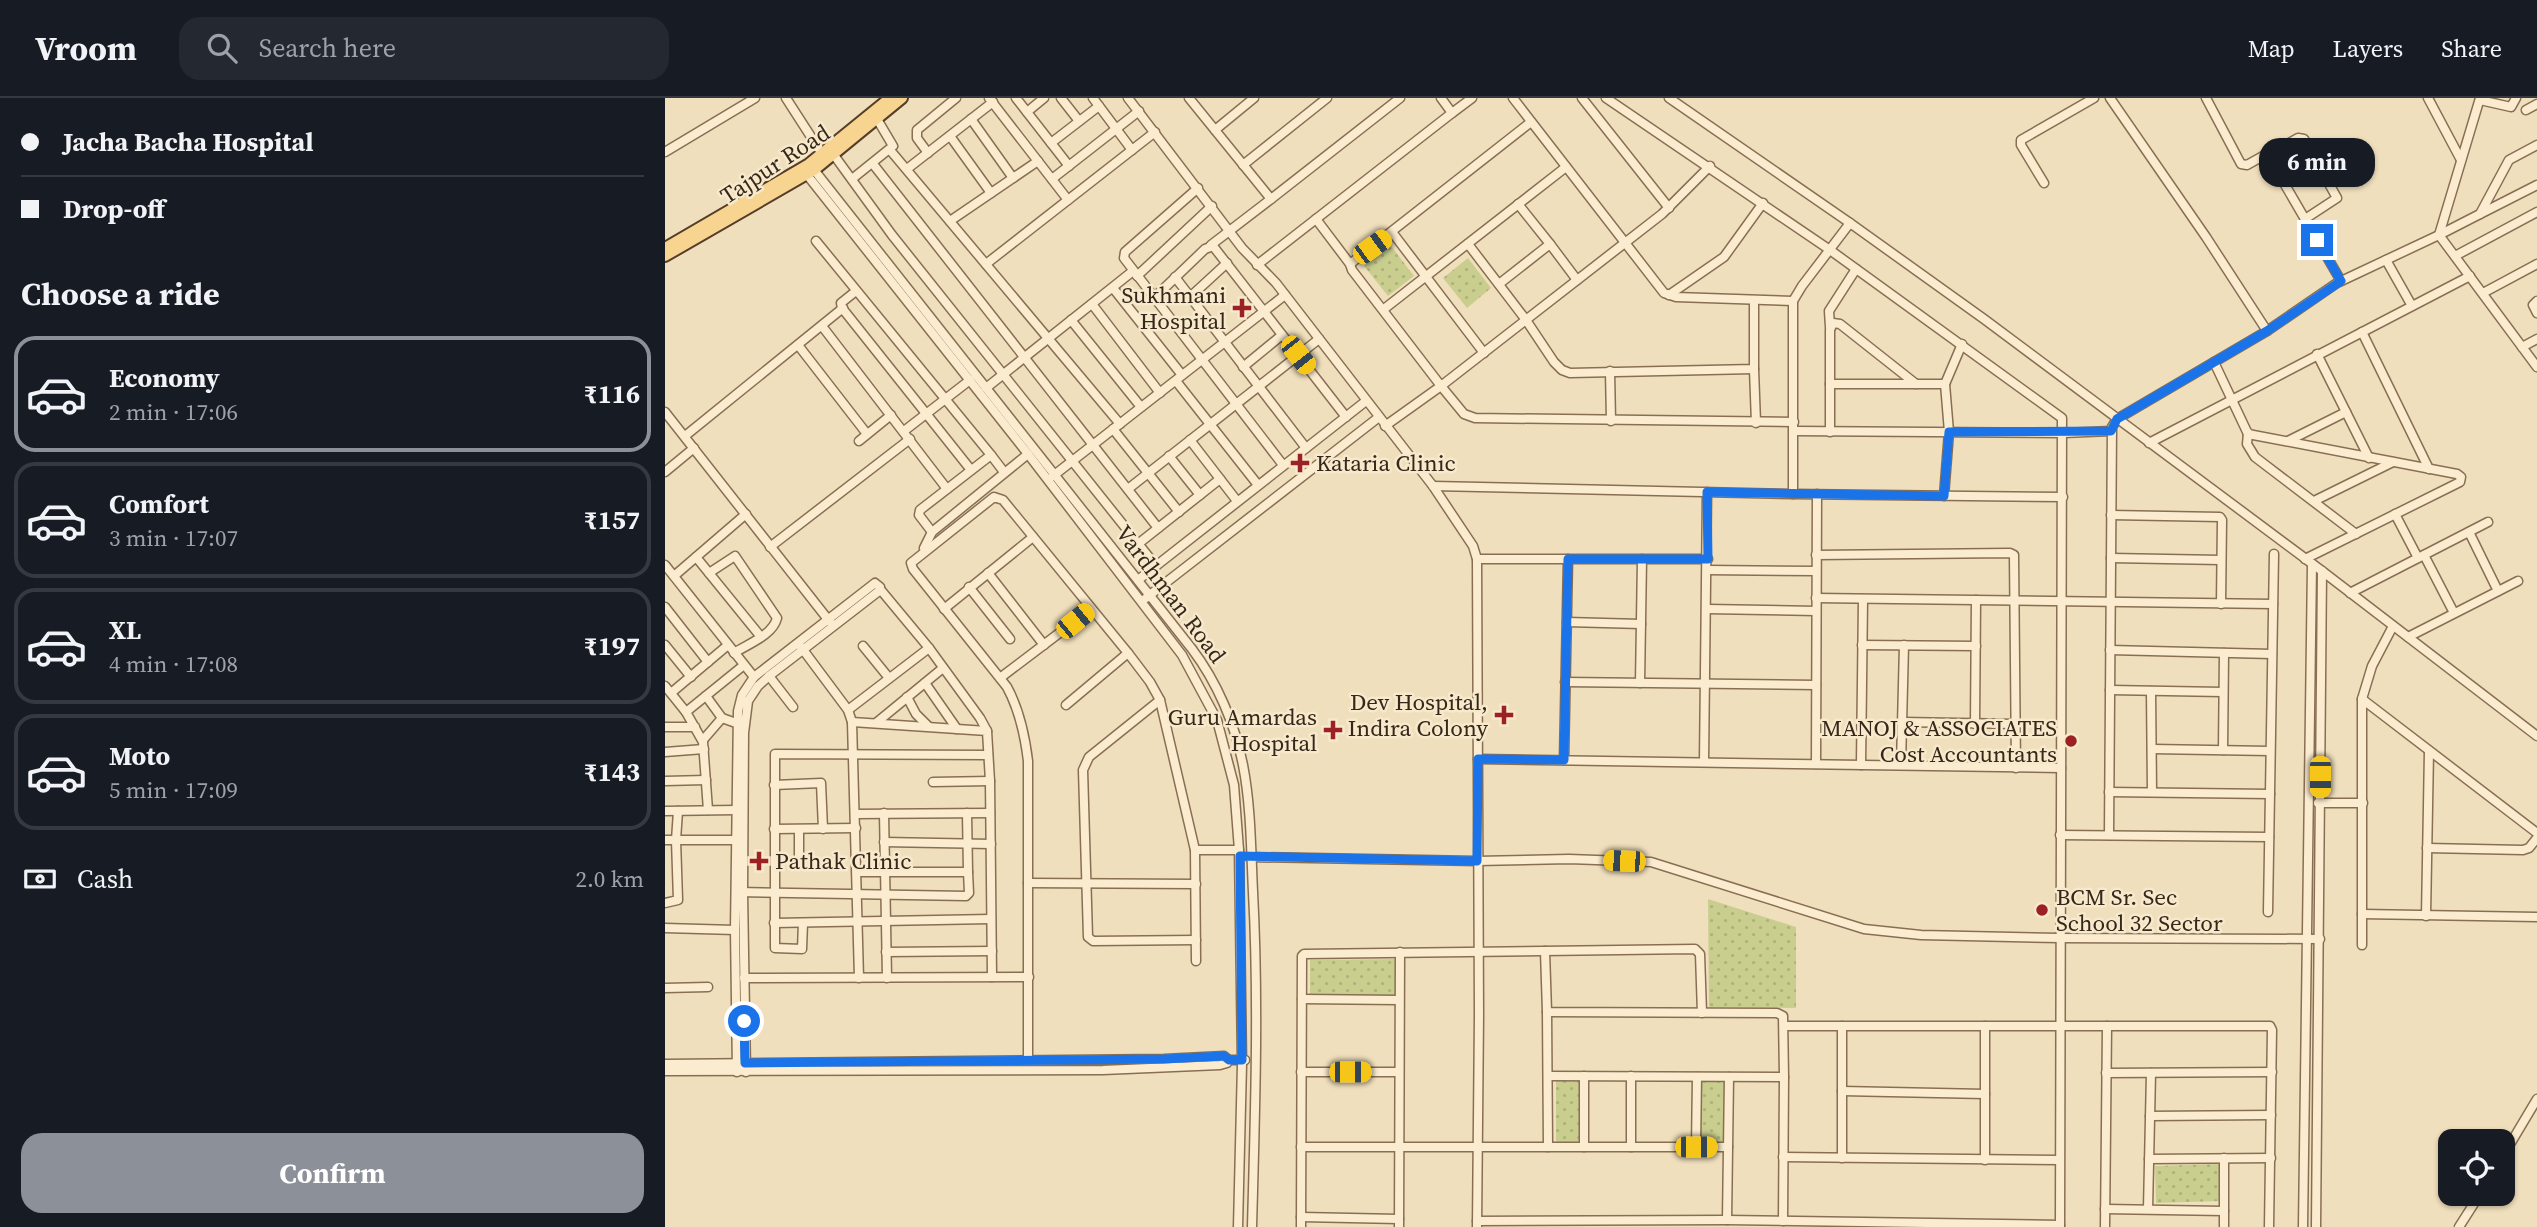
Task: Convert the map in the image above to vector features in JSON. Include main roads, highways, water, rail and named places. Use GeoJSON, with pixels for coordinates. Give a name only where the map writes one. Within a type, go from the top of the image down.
{"type":"FeatureCollection","features":[{"type":"Feature","properties":{"kind":"main road","name":"Tajpur Road"},"geometry":{"type":"LineString","coordinates":[[828,154],[890,98]]}},
{"type":"Feature","properties":{"kind":"main road","name":"Tajpur Road"},"geometry":{"type":"LineString","coordinates":[[665,256],[808,169],[902,98]]}},
{"type":"Feature","properties":{"kind":"main road","name":"Tajpur Road"},"geometry":{"type":"LineString","coordinates":[[665,248],[808,169]]}},
{"type":"Feature","properties":{"kind":"place","name":"Sukhmani Hospital"},"geometry":{"type":"Point","coordinates":[1242,308]}},
{"type":"Feature","properties":{"kind":"place","name":"Kataria Clinic"},"geometry":{"type":"Point","coordinates":[1300,463]}},
{"type":"Feature","properties":{"kind":"place","name":"Dev Hospital, Indira Colony"},"geometry":{"type":"Point","coordinates":[1504,715]}},
{"type":"Feature","properties":{"kind":"place","name":"Guru Amardas Hospital"},"geometry":{"type":"Point","coordinates":[1333,730]}},
{"type":"Feature","properties":{"kind":"place","name":"MANOJ & ASSOCIATES Cost Accountants"},"geometry":{"type":"Point","coordinates":[2071,741]}},
{"type":"Feature","properties":{"kind":"place","name":"Pathak Clinic"},"geometry":{"type":"Point","coordinates":[759,861]}},
{"type":"Feature","properties":{"kind":"place","name":"BCM Sr. Sec School 32 Sector"},"geometry":{"type":"Point","coordinates":[2042,910]}}]}
